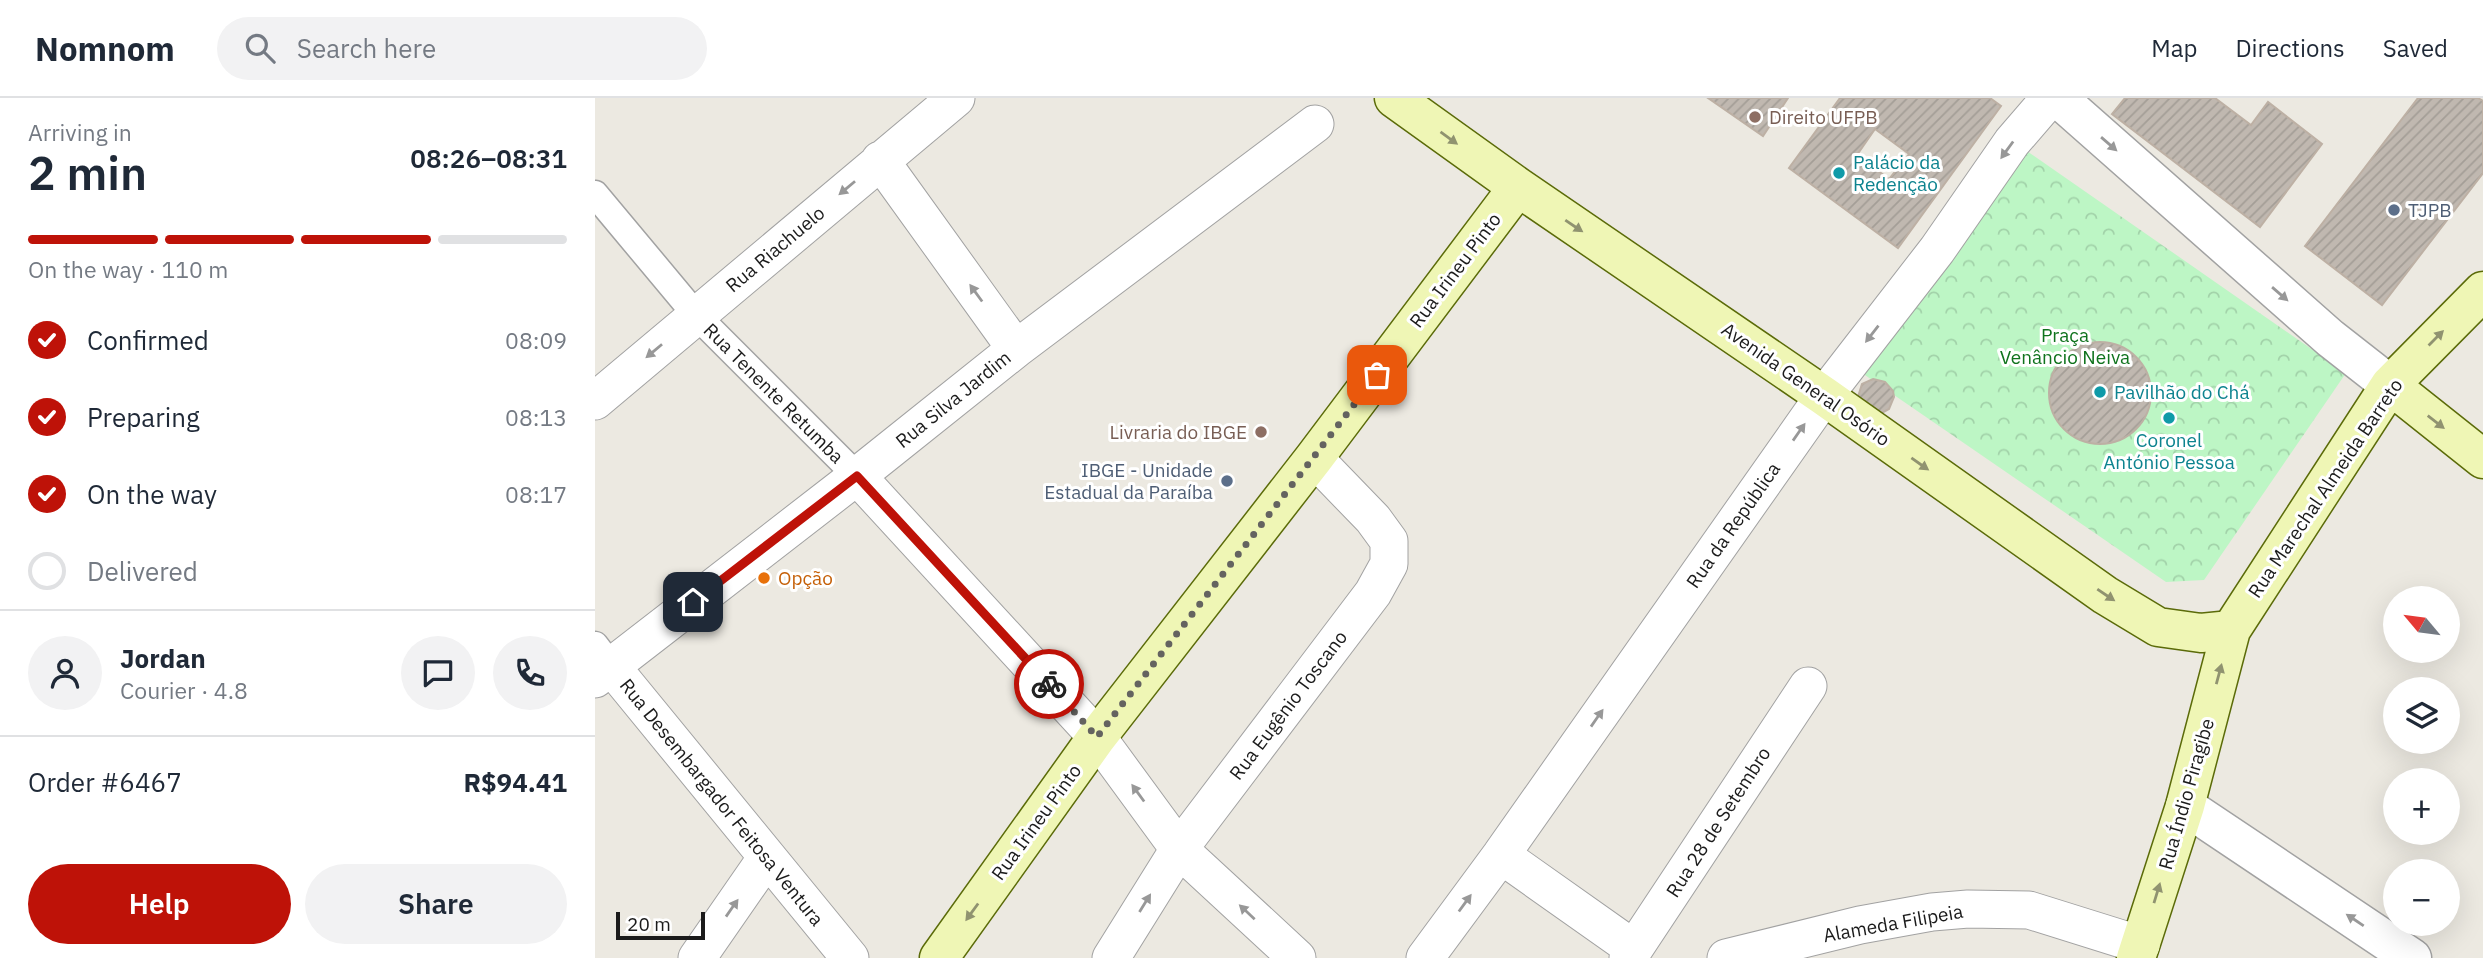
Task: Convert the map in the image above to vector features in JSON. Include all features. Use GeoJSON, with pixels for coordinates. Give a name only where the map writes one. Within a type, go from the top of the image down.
{"type":"FeatureCollection","features":[{"type":"Feature","properties":{"kind":"main road","name":"Avenida General Osório"},"geometry":{"type":"LineString","coordinates":[[1394,98],[1518,187],[1824,396],[2141,618],[2158,627],[2179,632],[2201,634],[2231,630]]}},
{"type":"Feature","properties":{"kind":"main road","name":"Rua Irineu Pinto"},"geometry":{"type":"LineString","coordinates":[[939,958],[1097,737],[1314,458],[1518,187]]}},
{"type":"Feature","properties":{"kind":"main road","name":"Rua Marechal Almeida Barreto"},"geometry":{"type":"LineString","coordinates":[[2231,630],[2389,385],[2483,291]]}},
{"type":"Feature","properties":{"kind":"main road"},"geometry":{"type":"LineString","coordinates":[[2389,385],[2483,459]]}},
{"type":"Feature","properties":{"kind":"main road","name":"Rua Índio Piragibe"},"geometry":{"type":"LineString","coordinates":[[2139,951],[2185,806],[2231,630]]}},
{"type":"Feature","properties":{"kind":"street","name":"Rua Riachuelo"},"geometry":{"type":"LineString","coordinates":[[595,401],[956,98]]}},
{"type":"Feature","properties":{"kind":"street","name":"Rua da República"},"geometry":{"type":"LineString","coordinates":[[1425,958],[1501,855],[1824,396],[1937,250],[2012,142],[2050,98]]}},
{"type":"Feature","properties":{"kind":"street"},"geometry":{"type":"LineString","coordinates":[[2058,98],[2320,329],[2389,385]]}},
{"type":"Feature","properties":{"kind":"street","name":"Rua Silva Jardim"},"geometry":{"type":"LineString","coordinates":[[600,663],[857,476],[1016,349],[1315,124]]}},
{"type":"Feature","properties":{"kind":"street"},"geometry":{"type":"LineString","coordinates":[[880,160],[1016,349]]}},
{"type":"Feature","properties":{"kind":"street","name":"Rua Tenente Retumba"},"geometry":{"type":"LineString","coordinates":[[595,194],[696,315],[857,476],[1097,737],[1179,849],[1297,958]]}},
{"type":"Feature","properties":{"kind":"street","name":"Rua Eugênio Toscano"},"geometry":{"type":"LineString","coordinates":[[1111,958],[1179,849],[1373,593],[1389,564],[1389,541],[1373,519],[1314,458]]}},
{"type":"Feature","properties":{"kind":"street","name":"Rua Desembargador Feitosa Ventura"},"geometry":{"type":"LineString","coordinates":[[600,663],[850,958]]}},
{"type":"Feature","properties":{"kind":"street","name":"Rua 28 de Setembro"},"geometry":{"type":"LineString","coordinates":[[1631,953],[1808,686]]}},
{"type":"Feature","properties":{"kind":"street"},"geometry":{"type":"LineString","coordinates":[[2185,806],[2411,958]]}},
{"type":"Feature","properties":{"kind":"street"},"geometry":{"type":"LineString","coordinates":[[1501,855],[1631,953]]}},
{"type":"Feature","properties":{"kind":"street"},"geometry":{"type":"LineString","coordinates":[[697,958],[767,857]]}},
{"type":"Feature","properties":{"kind":"street","name":"Alameda Filipeia"},"geometry":{"type":"LineString","coordinates":[[1726,958],[1860,925],[1933,912],[1968,909],[2029,909],[2139,951]]}},
{"type":"Feature","properties":{"kind":"green space","name":"Praça Venâncio Neiva"},"geometry":{"type":"Polygon","coordinates":[[[2024,149],[2346,373],[2204,580],[2166,582],[1862,373],[2024,149]]]}},
{"type":"Feature","properties":{"kind":"building","name":"Direito UFPB"},"geometry":{"type":"Polygon","coordinates":[[[1708,98],[1788,98],[1763,136],[1708,98]]]}},
{"type":"Feature","properties":{"kind":"building","name":"Palácio da Redenção"},"geometry":{"type":"Polygon","coordinates":[[[1840,98],[1990,98],[2001,106],[1898,248],[1789,168],[1840,98]],[[1875,129],[1857,155],[1889,179],[1909,154],[1875,129]]]}},
{"type":"Feature","properties":{"kind":"building"},"geometry":{"type":"Polygon","coordinates":[[[2125,98],[2215,98],[2251,125],[2268,102],[2322,144],[2260,227],[2112,114],[2125,98]]]}},
{"type":"Feature","properties":{"kind":"building","name":"TJPB"},"geometry":{"type":"Polygon","coordinates":[[[2418,98],[2478,98],[2483,101],[2483,173],[2382,305],[2305,246],[2418,98]]]}},
{"type":"Feature","properties":{"kind":"building","name":"Pavilhão do Chá"},"geometry":{"type":"Polygon","coordinates":[[[2100,342],[2119,346],[2136,357],[2147,374],[2151,393],[2147,412],[2136,429],[2119,440],[2100,444],[2081,440],[2064,429],[2053,412],[2049,393],[2053,374],[2064,357],[2081,346],[2100,342]]]}},
{"type":"Feature","properties":{"kind":"building"},"geometry":{"type":"Polygon","coordinates":[[[1873,379],[1885,382],[1893,391],[1894,397],[1889,409],[1878,415],[1857,400],[1862,384],[1873,379]]]}},
{"type":"Feature","properties":{"kind":"way so far"},"geometry":{"type":"LineString","coordinates":[[1049,684],[1097,737],[1377,375]]}},
{"type":"Feature","properties":{"kind":"place","name":"Direito UFPB"},"geometry":{"type":"Point","coordinates":[1755,117]}},
{"type":"Feature","properties":{"kind":"place","name":"Palácio da Redenção"},"geometry":{"type":"Point","coordinates":[1839,173]}},
{"type":"Feature","properties":{"kind":"place","name":"TJPB"},"geometry":{"type":"Point","coordinates":[2394,210]}},
{"type":"Feature","properties":{"kind":"place","name":"Pavilhão do Chá"},"geometry":{"type":"Point","coordinates":[2100,392]}},
{"type":"Feature","properties":{"kind":"place","name":"Coronel António Pessoa"},"geometry":{"type":"Point","coordinates":[2169,418]}},
{"type":"Feature","properties":{"kind":"place","name":"Livraria do IBGE"},"geometry":{"type":"Point","coordinates":[1261,432]}},
{"type":"Feature","properties":{"kind":"place","name":"IBGE - Unidade Estadual da Paraíba"},"geometry":{"type":"Point","coordinates":[1227,481]}},
{"type":"Feature","properties":{"kind":"place","name":"Opção"},"geometry":{"type":"Point","coordinates":[764,578]}},
{"type":"Feature","properties":{"kind":"route"},"geometry":{"type":"LineString","coordinates":[[693,602],[857,476],[1049,684]]}}]}
